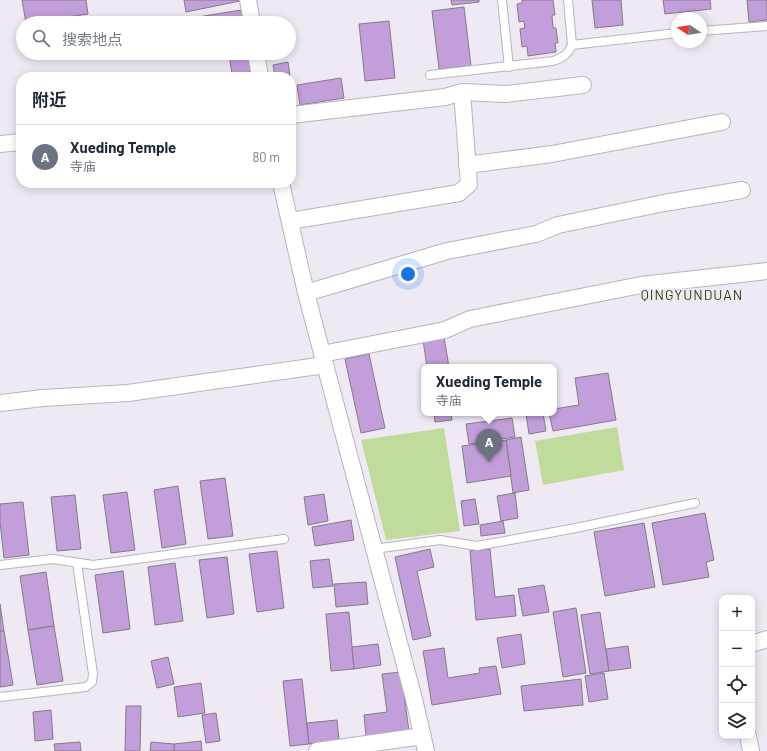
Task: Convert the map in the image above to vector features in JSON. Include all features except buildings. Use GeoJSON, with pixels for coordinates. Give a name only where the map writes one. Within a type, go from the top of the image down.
{"type":"FeatureCollection","features":[{"type":"Feature","properties":{"kind":"street"},"geometry":{"type":"LineString","coordinates":[[248,0],[251,16]]}},
{"type":"Feature","properties":{"kind":"street"},"geometry":{"type":"LineString","coordinates":[[257,60],[259,72]]}},
{"type":"Feature","properties":{"kind":"street"},"geometry":{"type":"LineString","coordinates":[[296,114],[445,97],[462,92],[506,94],[583,85]]}},
{"type":"Feature","properties":{"kind":"street"},"geometry":{"type":"LineString","coordinates":[[290,221],[459,193],[469,184],[462,92]]}},
{"type":"Feature","properties":{"kind":"street"},"geometry":{"type":"LineString","coordinates":[[467,165],[552,154],[722,122]]}},
{"type":"Feature","properties":{"kind":"street"},"geometry":{"type":"LineString","coordinates":[[0,144],[16,142]]}},
{"type":"Feature","properties":{"kind":"street"},"geometry":{"type":"LineString","coordinates":[[282,188],[306,293],[414,699],[424,743],[317,751]]}},
{"type":"Feature","properties":{"kind":"street"},"geometry":{"type":"LineString","coordinates":[[306,293],[447,251],[536,234],[558,225],[664,203],[742,190]]}},
{"type":"Feature","properties":{"kind":"street"},"geometry":{"type":"LineString","coordinates":[[0,403],[43,398],[128,393],[323,359],[445,330],[470,319],[641,285],[767,271]]}},
{"type":"Feature","properties":{"kind":"street"},"geometry":{"type":"LineString","coordinates":[[755,643],[767,639]]}},
{"type":"Feature","properties":{"kind":"street"},"geometry":{"type":"LineString","coordinates":[[749,739],[751,751]]}},
{"type":"Feature","properties":{"kind":"lane"},"geometry":{"type":"LineString","coordinates":[[502,0],[509,66]]}},
{"type":"Feature","properties":{"kind":"lane"},"geometry":{"type":"LineString","coordinates":[[430,75],[560,59],[566,55],[572,45],[568,0]]}},
{"type":"Feature","properties":{"kind":"lane"},"geometry":{"type":"LineString","coordinates":[[707,31],[767,26]]}},
{"type":"Feature","properties":{"kind":"lane"},"geometry":{"type":"LineString","coordinates":[[572,45],[671,34]]}},
{"type":"Feature","properties":{"kind":"lane"},"geometry":{"type":"LineString","coordinates":[[374,549],[440,540],[477,546],[571,530],[695,503]]}},
{"type":"Feature","properties":{"kind":"lane"},"geometry":{"type":"LineString","coordinates":[[0,565],[53,559],[93,565],[284,539]]}},
{"type":"Feature","properties":{"kind":"lane"},"geometry":{"type":"LineString","coordinates":[[0,697],[86,687],[92,682],[93,674],[77,563]]}},
{"type":"Feature","properties":{"kind":"green space"},"geometry":{"type":"Polygon","coordinates":[[[617,427],[624,470],[543,485],[535,441],[617,427]]]}},
{"type":"Feature","properties":{"kind":"green space"},"geometry":{"type":"Polygon","coordinates":[[[444,428],[460,531],[386,540],[361,440],[444,428]]]}},
{"type":"Feature","properties":{"kind":"place","name":"Xueding Temple"},"geometry":{"type":"Point","coordinates":[489,462]}},
{"type":"Feature","properties":{"kind":"district","name":"QINGYUNDUAN"},"geometry":{"type":"Point","coordinates":[692,294]}}]}
